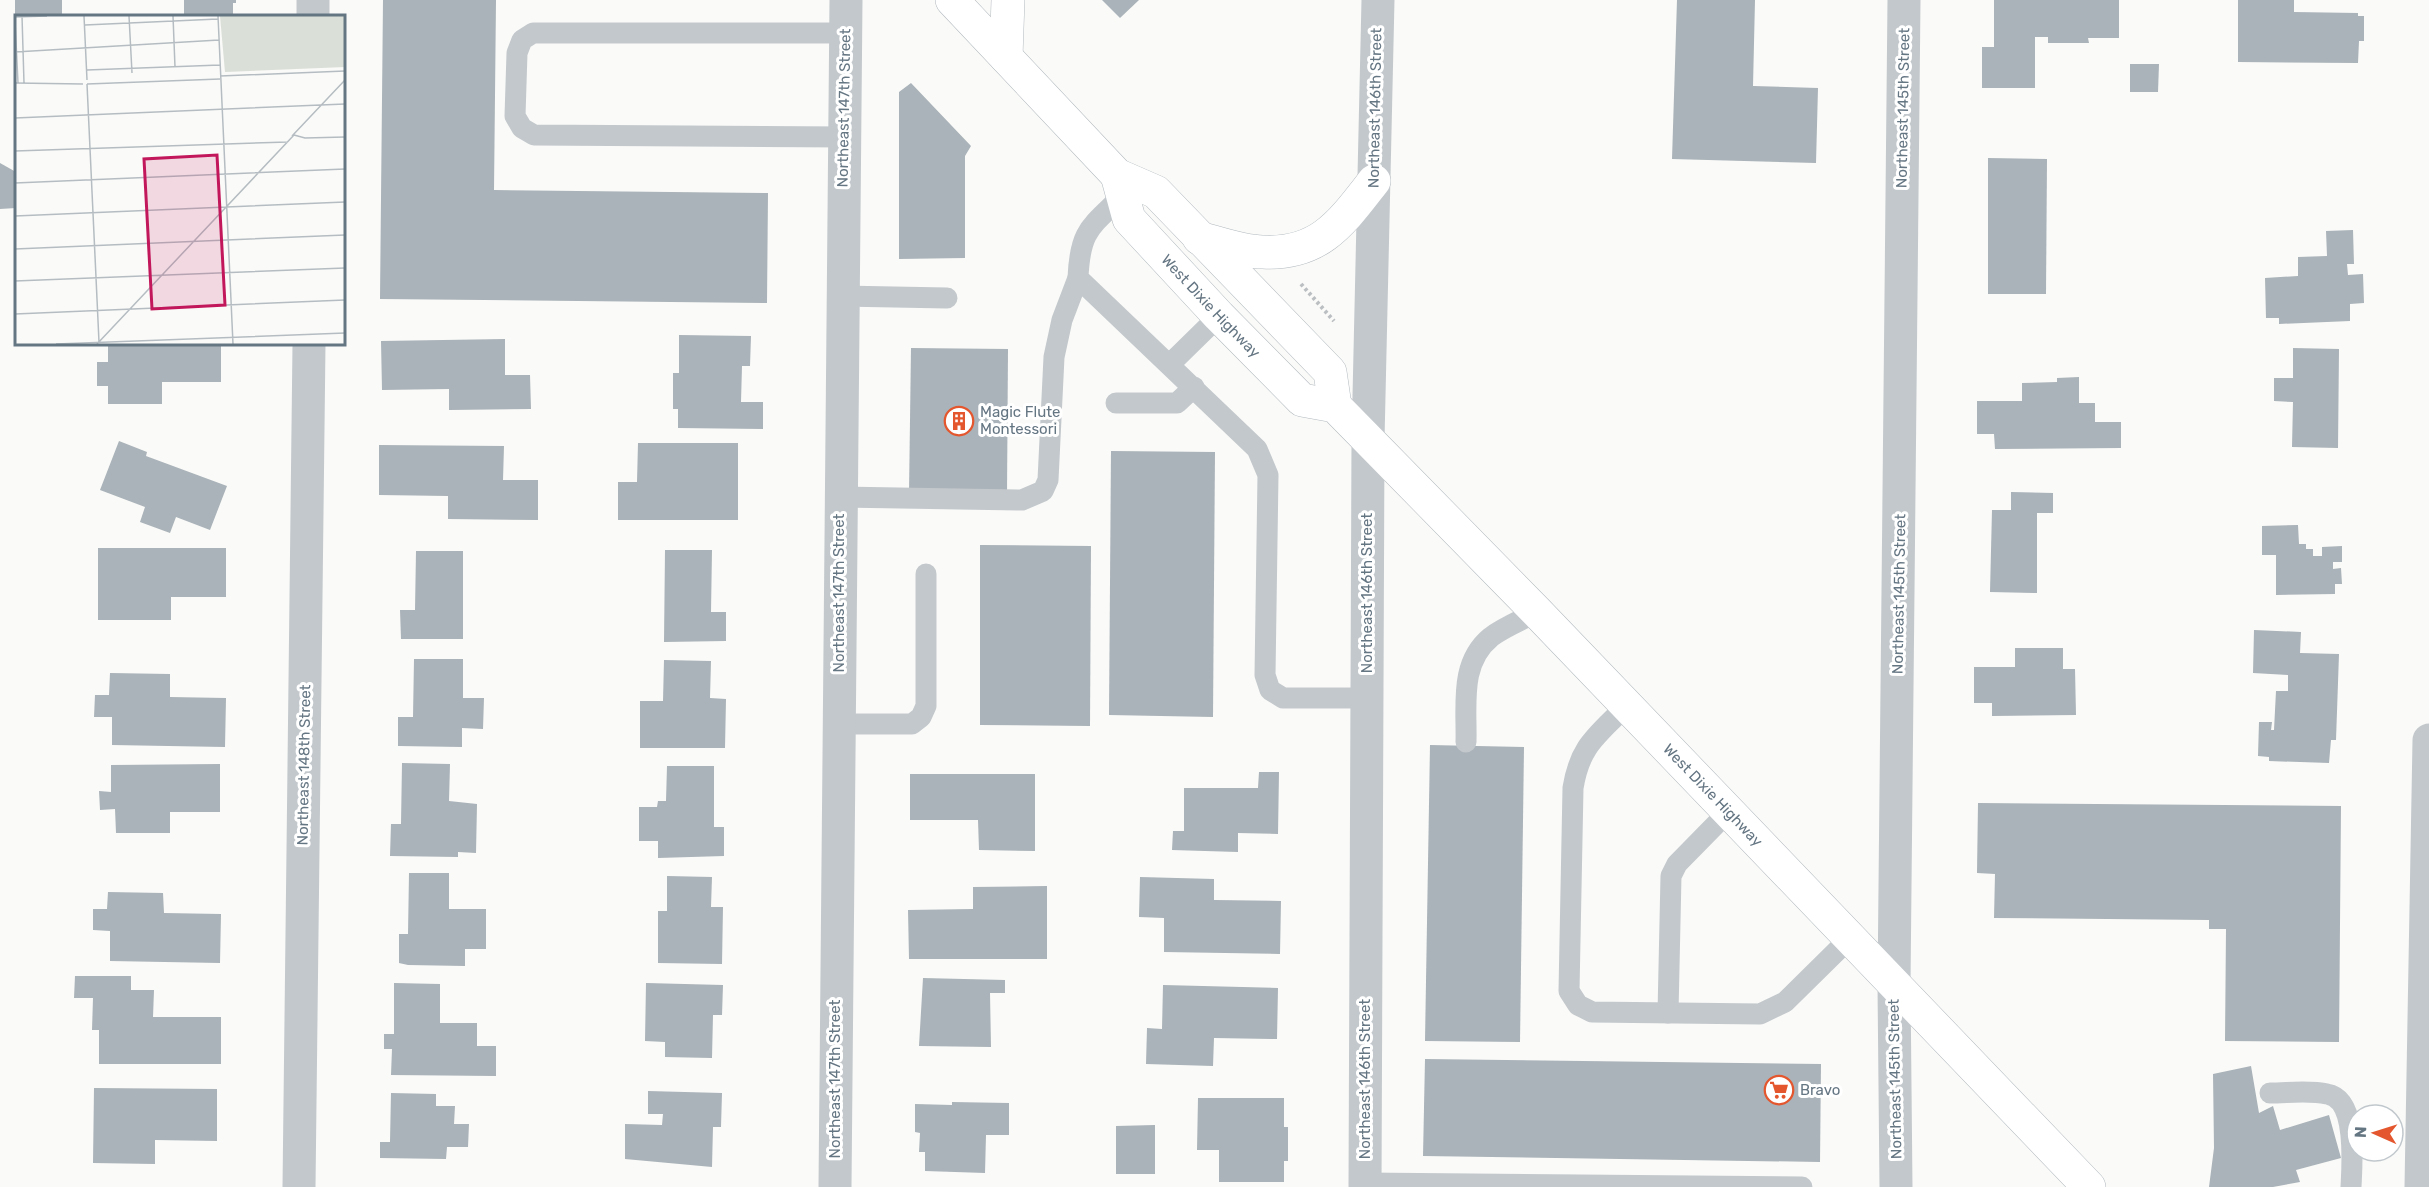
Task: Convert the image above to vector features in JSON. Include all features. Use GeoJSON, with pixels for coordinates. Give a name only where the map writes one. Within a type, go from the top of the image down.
{"type":"FeatureCollection","features":[{"type":"Feature","properties":{"kind":"main road","name":"West Dixie Highway"},"geometry":{"type":"LineString","coordinates":[[952,0],[1120,185],[1129,219],[1219,316],[1302,400],[1335,406],[1537,612],[2089,1187]]}},
{"type":"Feature","properties":{"kind":"main road"},"geometry":{"type":"LineString","coordinates":[[1006,57],[1008,0]]}},
{"type":"Feature","properties":{"kind":"main road"},"geometry":{"type":"LineString","coordinates":[[1199,238],[1262,252],[1300,249],[1319,241],[1341,223],[1374,181]]}},
{"type":"Feature","properties":{"kind":"main road","name":"West Dixie Highway"},"geometry":{"type":"LineString","coordinates":[[1120,185],[1156,192],[1330,372],[1335,406]]}},
{"type":"Feature","properties":{"kind":"street","name":"Northeast 147th Street"},"geometry":{"type":"LineString","coordinates":[[834,1187],[841,296],[846,0]]}},
{"type":"Feature","properties":{"kind":"street","name":"Northeast 146th Street"},"geometry":{"type":"LineString","coordinates":[[1365,1185],[1368,440],[1377,0]]}},
{"type":"Feature","properties":{"kind":"street","name":"Northeast 145th Street"},"geometry":{"type":"LineString","coordinates":[[1896,1187],[1894,985],[1904,0]]}},
{"type":"Feature","properties":{"kind":"street","name":"Northeast 148th Street"},"geometry":{"type":"LineString","coordinates":[[299,1187],[309,345]]}},
{"type":"Feature","properties":{"kind":"street"},"geometry":{"type":"LineString","coordinates":[[2421,1187],[2429,740]]}},
{"type":"Feature","properties":{"kind":"lane"},"geometry":{"type":"LineString","coordinates":[[844,137],[534,135],[522,128],[515,116],[517,53],[522,40],[533,33],[846,33]]}},
{"type":"Feature","properties":{"kind":"lane"},"geometry":{"type":"LineString","coordinates":[[840,497],[1022,500],[1043,491],[1048,480],[1054,357],[1062,320],[1078,278],[1079,252],[1083,239],[1120,185]]}},
{"type":"Feature","properties":{"kind":"lane"},"geometry":{"type":"LineString","coordinates":[[1078,278],[1257,449],[1268,475],[1264,675],[1270,690],[1284,698],[1367,698]]}},
{"type":"Feature","properties":{"kind":"lane"},"geometry":{"type":"LineString","coordinates":[[841,296],[947,298]]}},
{"type":"Feature","properties":{"kind":"lane"},"geometry":{"type":"LineString","coordinates":[[1170,364],[1219,316]]}},
{"type":"Feature","properties":{"kind":"lane"},"geometry":{"type":"LineString","coordinates":[[1116,403],[1177,403],[1194,387]]}},
{"type":"Feature","properties":{"kind":"lane"},"geometry":{"type":"LineString","coordinates":[[838,724],[912,724],[921,717],[926,706],[926,574]]}},
{"type":"Feature","properties":{"kind":"lane"},"geometry":{"type":"LineString","coordinates":[[1466,742],[1467,676],[1470,662],[1492,637],[1537,612]]}},
{"type":"Feature","properties":{"kind":"lane"},"geometry":{"type":"LineString","coordinates":[[1626,706],[1586,745],[1577,765],[1573,788],[1569,992],[1578,1005],[1592,1012],[1760,1014],[1785,1002],[1850,938]]}},
{"type":"Feature","properties":{"kind":"lane"},"geometry":{"type":"LineString","coordinates":[[1668,1013],[1671,876],[1677,864],[1728,812]]}},
{"type":"Feature","properties":{"kind":"lane"},"geometry":{"type":"LineString","coordinates":[[2270,1093],[2329,1094],[2339,1100],[2346,1111],[2351,1132],[2352,1187]]}},
{"type":"Feature","properties":{"kind":"lane"},"geometry":{"type":"LineString","coordinates":[[1365,1185],[1802,1187]]}},
{"type":"Feature","properties":{"kind":"path"},"geometry":{"type":"LineString","coordinates":[[1296,278],[1334,321]]}},
{"type":"Feature","properties":{"kind":"building"},"geometry":{"type":"Polygon","coordinates":[[[15,0],[62,0],[62,15],[15,15],[15,0]]]}},
{"type":"Feature","properties":{"kind":"building"},"geometry":{"type":"Polygon","coordinates":[[[184,0],[236,0],[236,3],[233,3],[233,15],[184,15],[184,0]]]}},
{"type":"Feature","properties":{"kind":"building"},"geometry":{"type":"Polygon","coordinates":[[[383,0],[496,0],[494,190],[768,193],[767,303],[380,299],[383,0]]]}},
{"type":"Feature","properties":{"kind":"building"},"geometry":{"type":"Polygon","coordinates":[[[1102,0],[1139,0],[1120,18],[1102,0]]]}},
{"type":"Feature","properties":{"kind":"building"},"geometry":{"type":"Polygon","coordinates":[[[1677,0],[1755,0],[1753,86],[1818,88],[1816,163],[1672,159],[1677,0]]]}},
{"type":"Feature","properties":{"kind":"building"},"geometry":{"type":"Polygon","coordinates":[[[1994,0],[2119,0],[2119,38],[2088,38],[2089,43],[2048,43],[2048,37],[2035,37],[2035,88],[1982,88],[1982,47],[1994,47],[1994,0]]]}},
{"type":"Feature","properties":{"kind":"building"},"geometry":{"type":"Polygon","coordinates":[[[2238,0],[2294,0],[2294,12],[2358,13],[2358,16],[2364,16],[2364,41],[2359,41],[2358,63],[2238,62],[2238,0]]]}},
{"type":"Feature","properties":{"kind":"building"},"geometry":{"type":"Polygon","coordinates":[[[2130,64],[2159,64],[2158,92],[2130,92],[2130,64]]]}},
{"type":"Feature","properties":{"kind":"building"},"geometry":{"type":"Polygon","coordinates":[[[911,83],[971,146],[965,156],[965,258],[899,259],[899,92],[911,83]]]}},
{"type":"Feature","properties":{"kind":"building"},"geometry":{"type":"Polygon","coordinates":[[[1988,158],[2047,159],[2046,294],[1988,294],[1988,158]]]}},
{"type":"Feature","properties":{"kind":"building"},"geometry":{"type":"Polygon","coordinates":[[[0,163],[15,171],[15,208],[0,209],[0,163]]]}},
{"type":"Feature","properties":{"kind":"building"},"geometry":{"type":"Polygon","coordinates":[[[2353,230],[2354,264],[2347,264],[2348,275],[2363,274],[2364,303],[2350,304],[2350,321],[2279,324],[2279,318],[2266,318],[2265,278],[2298,276],[2298,257],[2327,256],[2326,231],[2353,230]]]}},
{"type":"Feature","properties":{"kind":"building"},"geometry":{"type":"Polygon","coordinates":[[[679,335],[751,336],[750,366],[742,366],[741,402],[763,402],[763,429],[678,428],[678,409],[673,409],[673,373],[679,373],[679,335]]]}},
{"type":"Feature","properties":{"kind":"building"},"geometry":{"type":"Polygon","coordinates":[[[505,339],[505,375],[530,375],[531,409],[449,410],[449,389],[382,390],[381,341],[505,339]]]}},
{"type":"Feature","properties":{"kind":"building"},"geometry":{"type":"Polygon","coordinates":[[[108,345],[221,345],[221,382],[162,382],[162,404],[108,404],[108,386],[97,386],[97,362],[108,362],[108,345]]]}},
{"type":"Feature","properties":{"kind":"building","name":"Magic Flute Montessori"},"geometry":{"type":"Polygon","coordinates":[[[911,348],[1008,349],[1007,494],[909,493],[911,348]]]}},
{"type":"Feature","properties":{"kind":"building"},"geometry":{"type":"Polygon","coordinates":[[[2293,348],[2339,349],[2338,448],[2292,447],[2293,402],[2274,401],[2274,378],[2293,378],[2293,348]]]}},
{"type":"Feature","properties":{"kind":"building"},"geometry":{"type":"Polygon","coordinates":[[[2079,377],[2079,403],[2095,403],[2095,422],[2121,422],[2121,448],[1995,449],[1994,434],[1977,434],[1977,401],[2022,401],[2022,383],[2057,382],[2057,378],[2079,377]]]}},
{"type":"Feature","properties":{"kind":"building"},"geometry":{"type":"Polygon","coordinates":[[[119,441],[147,452],[146,456],[227,486],[210,530],[176,517],[170,533],[140,522],[145,507],[100,490],[119,441]]]}},
{"type":"Feature","properties":{"kind":"building"},"geometry":{"type":"Polygon","coordinates":[[[638,443],[738,443],[738,520],[618,520],[618,482],[637,482],[638,443]]]}},
{"type":"Feature","properties":{"kind":"building"},"geometry":{"type":"Polygon","coordinates":[[[379,445],[504,446],[503,480],[538,480],[538,520],[448,519],[448,496],[379,495],[379,445]]]}},
{"type":"Feature","properties":{"kind":"building"},"geometry":{"type":"Polygon","coordinates":[[[1111,451],[1215,452],[1213,717],[1109,715],[1111,451]]]}},
{"type":"Feature","properties":{"kind":"building"},"geometry":{"type":"Polygon","coordinates":[[[2011,492],[2053,493],[2053,513],[2037,513],[2037,593],[1990,592],[1992,510],[2011,510],[2011,492]]]}},
{"type":"Feature","properties":{"kind":"building"},"geometry":{"type":"Polygon","coordinates":[[[2298,525],[2299,544],[2306,544],[2306,549],[2313,549],[2313,556],[2322,556],[2322,547],[2342,546],[2342,562],[2333,562],[2333,569],[2341,568],[2342,584],[2335,584],[2335,594],[2276,595],[2276,555],[2262,555],[2262,526],[2298,525]]]}},
{"type":"Feature","properties":{"kind":"building"},"geometry":{"type":"Polygon","coordinates":[[[980,545],[1091,546],[1090,726],[980,725],[980,545]]]}},
{"type":"Feature","properties":{"kind":"building"},"geometry":{"type":"Polygon","coordinates":[[[98,548],[226,548],[226,597],[171,597],[171,620],[98,620],[98,548]]]}},
{"type":"Feature","properties":{"kind":"building"},"geometry":{"type":"Polygon","coordinates":[[[665,550],[712,550],[711,612],[726,612],[726,641],[664,642],[665,550]]]}},
{"type":"Feature","properties":{"kind":"building"},"geometry":{"type":"Polygon","coordinates":[[[416,551],[463,551],[463,639],[401,639],[400,610],[415,610],[416,551]]]}},
{"type":"Feature","properties":{"kind":"building"},"geometry":{"type":"Polygon","coordinates":[[[2254,630],[2301,632],[2300,653],[2339,654],[2336,740],[2331,740],[2329,763],[2269,761],[2269,757],[2258,756],[2259,722],[2272,722],[2271,730],[2274,730],[2276,691],[2288,691],[2288,675],[2253,673],[2254,630]]]}},
{"type":"Feature","properties":{"kind":"building"},"geometry":{"type":"Polygon","coordinates":[[[2015,648],[2063,648],[2063,669],[2075,669],[2076,715],[1992,716],[1992,703],[1974,703],[1974,667],[2015,667],[2015,648]]]}},
{"type":"Feature","properties":{"kind":"building"},"geometry":{"type":"Polygon","coordinates":[[[414,659],[463,659],[463,698],[484,698],[483,729],[462,728],[462,747],[398,746],[398,717],[413,717],[414,659]]]}},
{"type":"Feature","properties":{"kind":"building"},"geometry":{"type":"Polygon","coordinates":[[[664,660],[711,661],[710,698],[726,699],[725,748],[640,748],[640,701],[663,701],[664,660]]]}},
{"type":"Feature","properties":{"kind":"building"},"geometry":{"type":"Polygon","coordinates":[[[110,673],[170,674],[170,697],[226,698],[225,747],[112,745],[112,717],[94,717],[95,695],[109,695],[110,673]]]}},
{"type":"Feature","properties":{"kind":"building"},"geometry":{"type":"Polygon","coordinates":[[[1430,745],[1524,747],[1520,1042],[1425,1041],[1430,745]]]}},
{"type":"Feature","properties":{"kind":"building"},"geometry":{"type":"Polygon","coordinates":[[[402,763],[450,764],[449,801],[477,804],[476,853],[458,852],[458,857],[390,856],[391,824],[401,824],[402,763]]]}},
{"type":"Feature","properties":{"kind":"building"},"geometry":{"type":"Polygon","coordinates":[[[220,764],[220,812],[170,812],[170,833],[116,833],[115,809],[100,810],[99,791],[111,792],[111,765],[220,764]]]}},
{"type":"Feature","properties":{"kind":"building"},"geometry":{"type":"Polygon","coordinates":[[[667,766],[714,766],[714,827],[724,827],[724,856],[658,858],[658,841],[639,841],[639,807],[657,807],[658,801],[666,801],[667,766]]]}},
{"type":"Feature","properties":{"kind":"building"},"geometry":{"type":"Polygon","coordinates":[[[1259,772],[1279,772],[1278,834],[1238,833],[1238,852],[1172,850],[1173,831],[1184,831],[1184,788],[1258,788],[1259,772]]]}},
{"type":"Feature","properties":{"kind":"building"},"geometry":{"type":"Polygon","coordinates":[[[910,774],[1035,774],[1035,851],[979,850],[978,820],[910,820],[910,774]]]}},
{"type":"Feature","properties":{"kind":"building"},"geometry":{"type":"Polygon","coordinates":[[[1978,803],[2341,806],[2339,1042],[2225,1041],[2226,929],[2209,929],[2209,920],[1994,918],[1995,874],[1977,873],[1978,803]]]}},
{"type":"Feature","properties":{"kind":"building"},"geometry":{"type":"Polygon","coordinates":[[[409,873],[449,873],[449,909],[486,909],[486,949],[465,949],[465,966],[399,963],[399,934],[408,934],[409,873]]]}},
{"type":"Feature","properties":{"kind":"building"},"geometry":{"type":"Polygon","coordinates":[[[667,876],[712,877],[711,907],[723,907],[722,964],[658,963],[658,911],[667,911],[667,876]]]}},
{"type":"Feature","properties":{"kind":"building"},"geometry":{"type":"Polygon","coordinates":[[[1140,877],[1214,879],[1214,900],[1281,901],[1280,954],[1164,952],[1164,918],[1139,917],[1140,877]]]}},
{"type":"Feature","properties":{"kind":"building"},"geometry":{"type":"Polygon","coordinates":[[[1047,886],[1047,959],[909,959],[908,910],[973,909],[973,887],[1047,886]]]}},
{"type":"Feature","properties":{"kind":"building"},"geometry":{"type":"Polygon","coordinates":[[[108,892],[163,893],[164,913],[221,914],[220,963],[110,961],[110,931],[93,930],[93,909],[107,909],[108,892]]]}},
{"type":"Feature","properties":{"kind":"building"},"geometry":{"type":"Polygon","coordinates":[[[75,976],[131,976],[131,990],[154,990],[153,1017],[221,1017],[221,1064],[99,1064],[99,1030],[92,1030],[93,998],[74,998],[75,976]]]}},
{"type":"Feature","properties":{"kind":"building"},"geometry":{"type":"Polygon","coordinates":[[[923,978],[1005,980],[1005,993],[990,993],[991,1047],[919,1046],[923,978]]]}},
{"type":"Feature","properties":{"kind":"building"},"geometry":{"type":"Polygon","coordinates":[[[394,983],[440,984],[440,1023],[477,1023],[477,1046],[496,1046],[496,1076],[391,1075],[392,1049],[384,1049],[384,1034],[394,1034],[394,983]]]}},
{"type":"Feature","properties":{"kind":"building"},"geometry":{"type":"Polygon","coordinates":[[[646,983],[723,985],[722,1015],[713,1015],[712,1058],[665,1057],[665,1042],[645,1041],[646,983]]]}},
{"type":"Feature","properties":{"kind":"building"},"geometry":{"type":"Polygon","coordinates":[[[1163,985],[1278,988],[1277,1039],[1214,1038],[1213,1066],[1146,1064],[1147,1028],[1162,1029],[1163,985]]]}},
{"type":"Feature","properties":{"kind":"building"},"geometry":{"type":"Polygon","coordinates":[[[1425,1059],[1821,1064],[1820,1162],[1423,1156],[1425,1059]]]}},
{"type":"Feature","properties":{"kind":"building"},"geometry":{"type":"Polygon","coordinates":[[[2251,1066],[2259,1113],[2273,1106],[2280,1130],[2329,1115],[2341,1158],[2296,1170],[2300,1182],[2273,1187],[2209,1187],[2214,1148],[2213,1074],[2251,1066]]]}},
{"type":"Feature","properties":{"kind":"building"},"geometry":{"type":"Polygon","coordinates":[[[94,1088],[217,1089],[217,1141],[155,1140],[155,1164],[93,1163],[94,1088]]]}},
{"type":"Feature","properties":{"kind":"building"},"geometry":{"type":"Polygon","coordinates":[[[648,1091],[722,1093],[721,1127],[713,1127],[712,1167],[625,1159],[625,1124],[662,1125],[663,1114],[648,1114],[648,1091]]]}},
{"type":"Feature","properties":{"kind":"building"},"geometry":{"type":"Polygon","coordinates":[[[391,1093],[436,1094],[436,1106],[455,1106],[454,1124],[469,1124],[468,1147],[447,1147],[446,1159],[380,1158],[380,1142],[390,1142],[391,1093]]]}},
{"type":"Feature","properties":{"kind":"building"},"geometry":{"type":"Polygon","coordinates":[[[1198,1098],[1284,1098],[1284,1127],[1288,1127],[1288,1161],[1284,1161],[1284,1182],[1219,1182],[1219,1150],[1197,1150],[1198,1098]]]}},
{"type":"Feature","properties":{"kind":"building"},"geometry":{"type":"Polygon","coordinates":[[[952,1102],[1009,1103],[1009,1135],[986,1135],[985,1173],[925,1171],[925,1152],[919,1152],[920,1133],[915,1132],[915,1104],[952,1105],[952,1102]]]}},
{"type":"Feature","properties":{"kind":"building"},"geometry":{"type":"Polygon","coordinates":[[[1155,1125],[1155,1174],[1116,1174],[1116,1126],[1155,1125]]]}},
{"type":"Feature","properties":{"kind":"place","name":"Magic Flute Montessori"},"geometry":{"type":"Point","coordinates":[959,421]}},
{"type":"Feature","properties":{"kind":"place","name":"Bravo"},"geometry":{"type":"Point","coordinates":[1779,1090]}}]}
